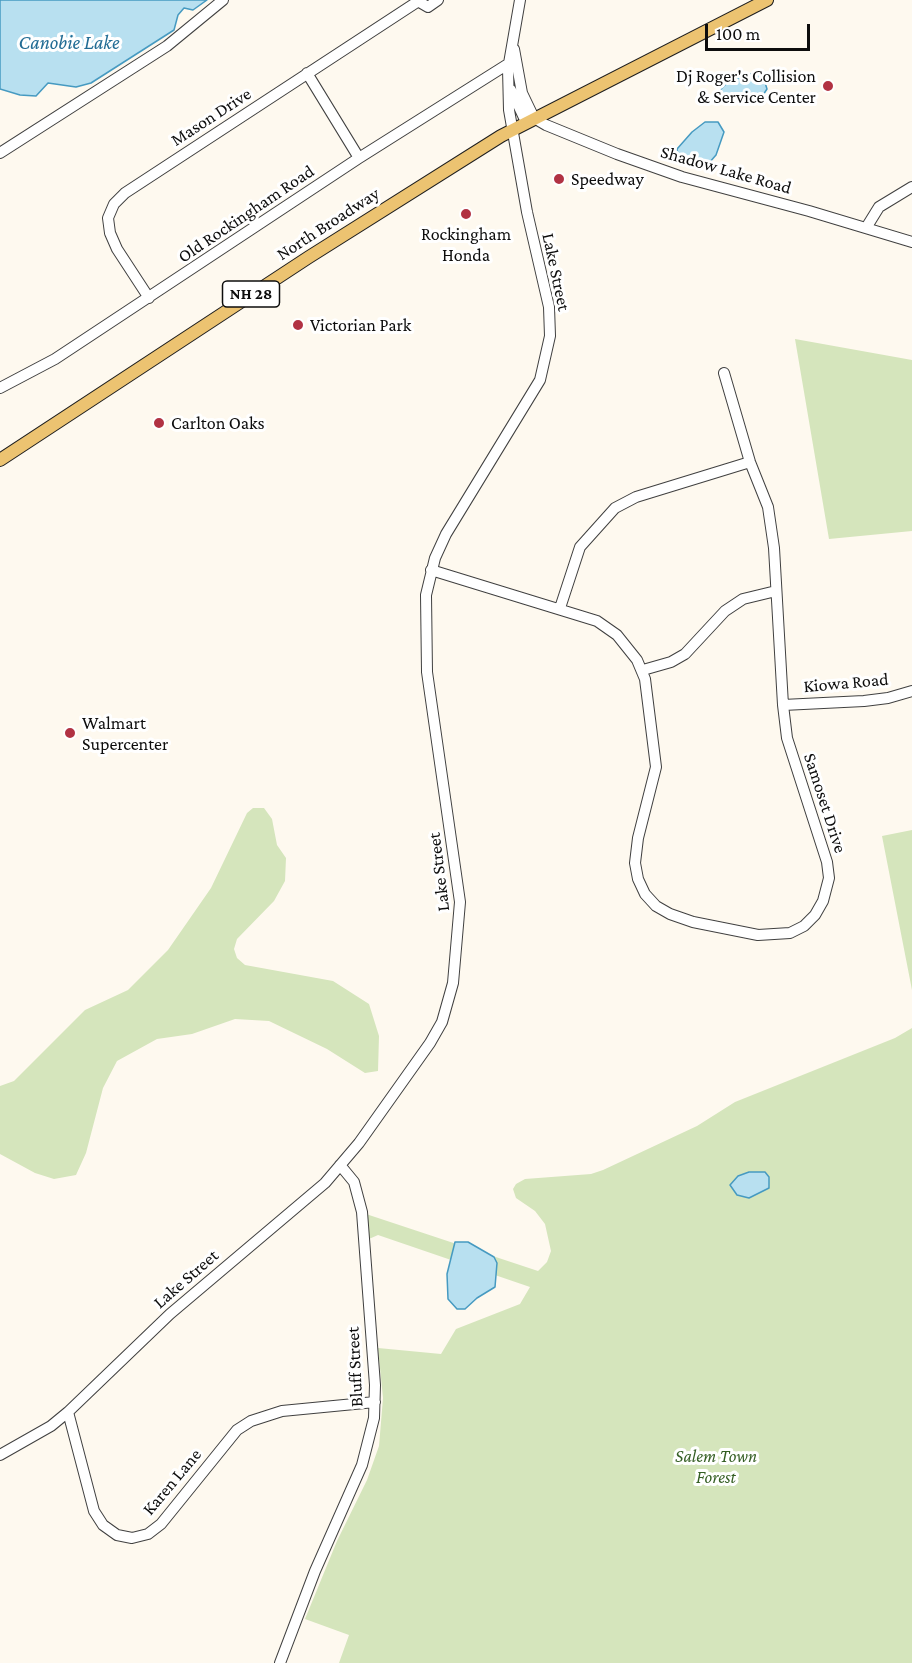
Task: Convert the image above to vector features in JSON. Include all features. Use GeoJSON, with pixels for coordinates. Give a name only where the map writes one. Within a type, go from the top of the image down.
{"type":"FeatureCollection","features":[{"type":"Feature","properties":{"kind":"main road","name":"North Broadway"},"geometry":{"type":"LineString","coordinates":[[0,460],[406,194],[514,129],[767,0]]}},
{"type":"Feature","properties":{"kind":"street"},"geometry":{"type":"LineString","coordinates":[[0,153],[167,46],[223,0]]}},
{"type":"Feature","properties":{"kind":"street","name":"Mason Drive"},"geometry":{"type":"LineString","coordinates":[[148,298],[117,249],[110,233],[108,218],[114,204],[125,193],[417,1],[428,7],[438,0]]}},
{"type":"Feature","properties":{"kind":"street"},"geometry":{"type":"LineString","coordinates":[[520,0],[514,46],[520,86],[530,120]]}},
{"type":"Feature","properties":{"kind":"street","name":"Lake Street"},"geometry":{"type":"LineString","coordinates":[[0,1455],[42,1431],[68,1412],[170,1314],[308,1199],[340,1165],[430,1043],[442,1022],[453,983],[460,902],[427,672],[424,612],[431,570],[451,524],[534,393],[548,351],[549,307],[527,212],[507,79],[508,64],[514,46]]}},
{"type":"Feature","properties":{"kind":"street","name":"Old Rockingham Road"},"geometry":{"type":"LineString","coordinates":[[0,388],[49,362],[359,158],[508,64]]}},
{"type":"Feature","properties":{"kind":"street"},"geometry":{"type":"LineString","coordinates":[[307,73],[359,158]]}},
{"type":"Feature","properties":{"kind":"street"},"geometry":{"type":"LineString","coordinates":[[507,79],[530,120]]}},
{"type":"Feature","properties":{"kind":"street","name":"Shadow Lake Road"},"geometry":{"type":"LineString","coordinates":[[530,120],[682,177],[912,242]]}},
{"type":"Feature","properties":{"kind":"street"},"geometry":{"type":"LineString","coordinates":[[866,228],[879,207],[912,187]]}},
{"type":"Feature","properties":{"kind":"street","name":"Samoset Drive"},"geometry":{"type":"LineString","coordinates":[[431,570],[597,621],[623,640],[643,670],[656,767],[638,838],[636,866],[645,894],[656,906],[693,922],[758,935],[790,933],[815,915],[823,901],[829,878],[827,862],[792,757],[783,705],[768,507],[750,462],[724,373]]}},
{"type":"Feature","properties":{"kind":"street"},"geometry":{"type":"LineString","coordinates":[[560,608],[580,547],[588,535],[615,508],[636,497],[750,462]]}},
{"type":"Feature","properties":{"kind":"street"},"geometry":{"type":"LineString","coordinates":[[643,670],[671,662],[685,654],[725,611],[743,599],[776,591]]}},
{"type":"Feature","properties":{"kind":"street","name":"Kiowa Road"},"geometry":{"type":"LineString","coordinates":[[783,705],[864,701],[888,698],[912,691]]}},
{"type":"Feature","properties":{"kind":"street","name":"Bluff Street"},"geometry":{"type":"LineString","coordinates":[[280,1663],[315,1570],[362,1465],[371,1434],[375,1402],[362,1212],[354,1182],[340,1165]]}},
{"type":"Feature","properties":{"kind":"street","name":"Karen Lane"},"geometry":{"type":"LineString","coordinates":[[68,1412],[94,1511],[103,1525],[117,1535],[132,1538],[148,1534],[161,1524],[237,1430],[251,1421],[298,1408],[375,1402]]}},
{"type":"Feature","properties":{"kind":"green space"},"geometry":{"type":"Polygon","coordinates":[[[795,339],[912,360],[912,531],[829,539],[795,339]]]}},
{"type":"Feature","properties":{"kind":"green space"},"geometry":{"type":"Polygon","coordinates":[[[253,808],[264,808],[272,819],[277,845],[286,858],[285,881],[274,901],[237,939],[234,949],[237,958],[245,965],[333,981],[369,1004],[379,1036],[378,1071],[365,1073],[327,1049],[269,1021],[235,1019],[192,1034],[157,1039],[117,1061],[103,1088],[86,1153],[76,1175],[54,1179],[35,1173],[0,1154],[0,1086],[14,1081],[85,1010],[128,990],[168,950],[211,888],[247,813],[253,808]]]}},
{"type":"Feature","properties":{"kind":"green space"},"geometry":{"type":"Polygon","coordinates":[[[912,830],[912,990],[882,836],[912,830]]]}},
{"type":"Feature","properties":{"kind":"green space","name":"Salem Town Forest"},"geometry":{"type":"Polygon","coordinates":[[[912,1028],[912,1663],[339,1663],[349,1635],[305,1619],[337,1541],[367,1480],[379,1446],[383,1398],[378,1348],[441,1354],[456,1329],[520,1304],[530,1287],[378,1235],[369,1239],[366,1214],[538,1271],[547,1262],[551,1251],[545,1224],[535,1211],[516,1198],[513,1189],[516,1184],[525,1179],[591,1174],[603,1170],[697,1126],[735,1102],[895,1038],[912,1028]]]}},
{"type":"Feature","properties":{"kind":"water","name":"Canobie Lake"},"geometry":{"type":"Polygon","coordinates":[[[0,0],[207,0],[193,10],[184,8],[178,15],[174,30],[91,83],[76,87],[48,83],[36,96],[20,95],[0,89],[0,0]]]}},
{"type":"Feature","properties":{"kind":"water"},"geometry":{"type":"Polygon","coordinates":[[[762,73],[767,89],[763,95],[749,101],[729,103],[724,100],[721,89],[727,83],[746,74],[762,73]]]}},
{"type":"Feature","properties":{"kind":"water"},"geometry":{"type":"Polygon","coordinates":[[[705,122],[718,122],[724,132],[716,155],[709,163],[698,163],[678,154],[677,149],[692,132],[705,122]]]}},
{"type":"Feature","properties":{"kind":"water"},"geometry":{"type":"Polygon","coordinates":[[[749,1172],[765,1172],[769,1177],[769,1188],[749,1198],[737,1195],[730,1185],[738,1176],[749,1172]]]}},
{"type":"Feature","properties":{"kind":"water"},"geometry":{"type":"Polygon","coordinates":[[[455,1242],[468,1242],[494,1257],[497,1263],[495,1287],[465,1309],[457,1309],[448,1299],[447,1274],[455,1242]]]}},
{"type":"Feature","properties":{"kind":"place","name":"Dj Roger's Collision & Service Center"},"geometry":{"type":"Point","coordinates":[828,86]}},
{"type":"Feature","properties":{"kind":"place","name":"Speedway"},"geometry":{"type":"Point","coordinates":[559,179]}},
{"type":"Feature","properties":{"kind":"place","name":"Rockingham Honda"},"geometry":{"type":"Point","coordinates":[466,214]}},
{"type":"Feature","properties":{"kind":"place","name":"Victorian Park"},"geometry":{"type":"Point","coordinates":[298,325]}},
{"type":"Feature","properties":{"kind":"place","name":"Carlton Oaks"},"geometry":{"type":"Point","coordinates":[159,423]}},
{"type":"Feature","properties":{"kind":"place","name":"Walmart Supercenter"},"geometry":{"type":"Point","coordinates":[70,733]}}]}
